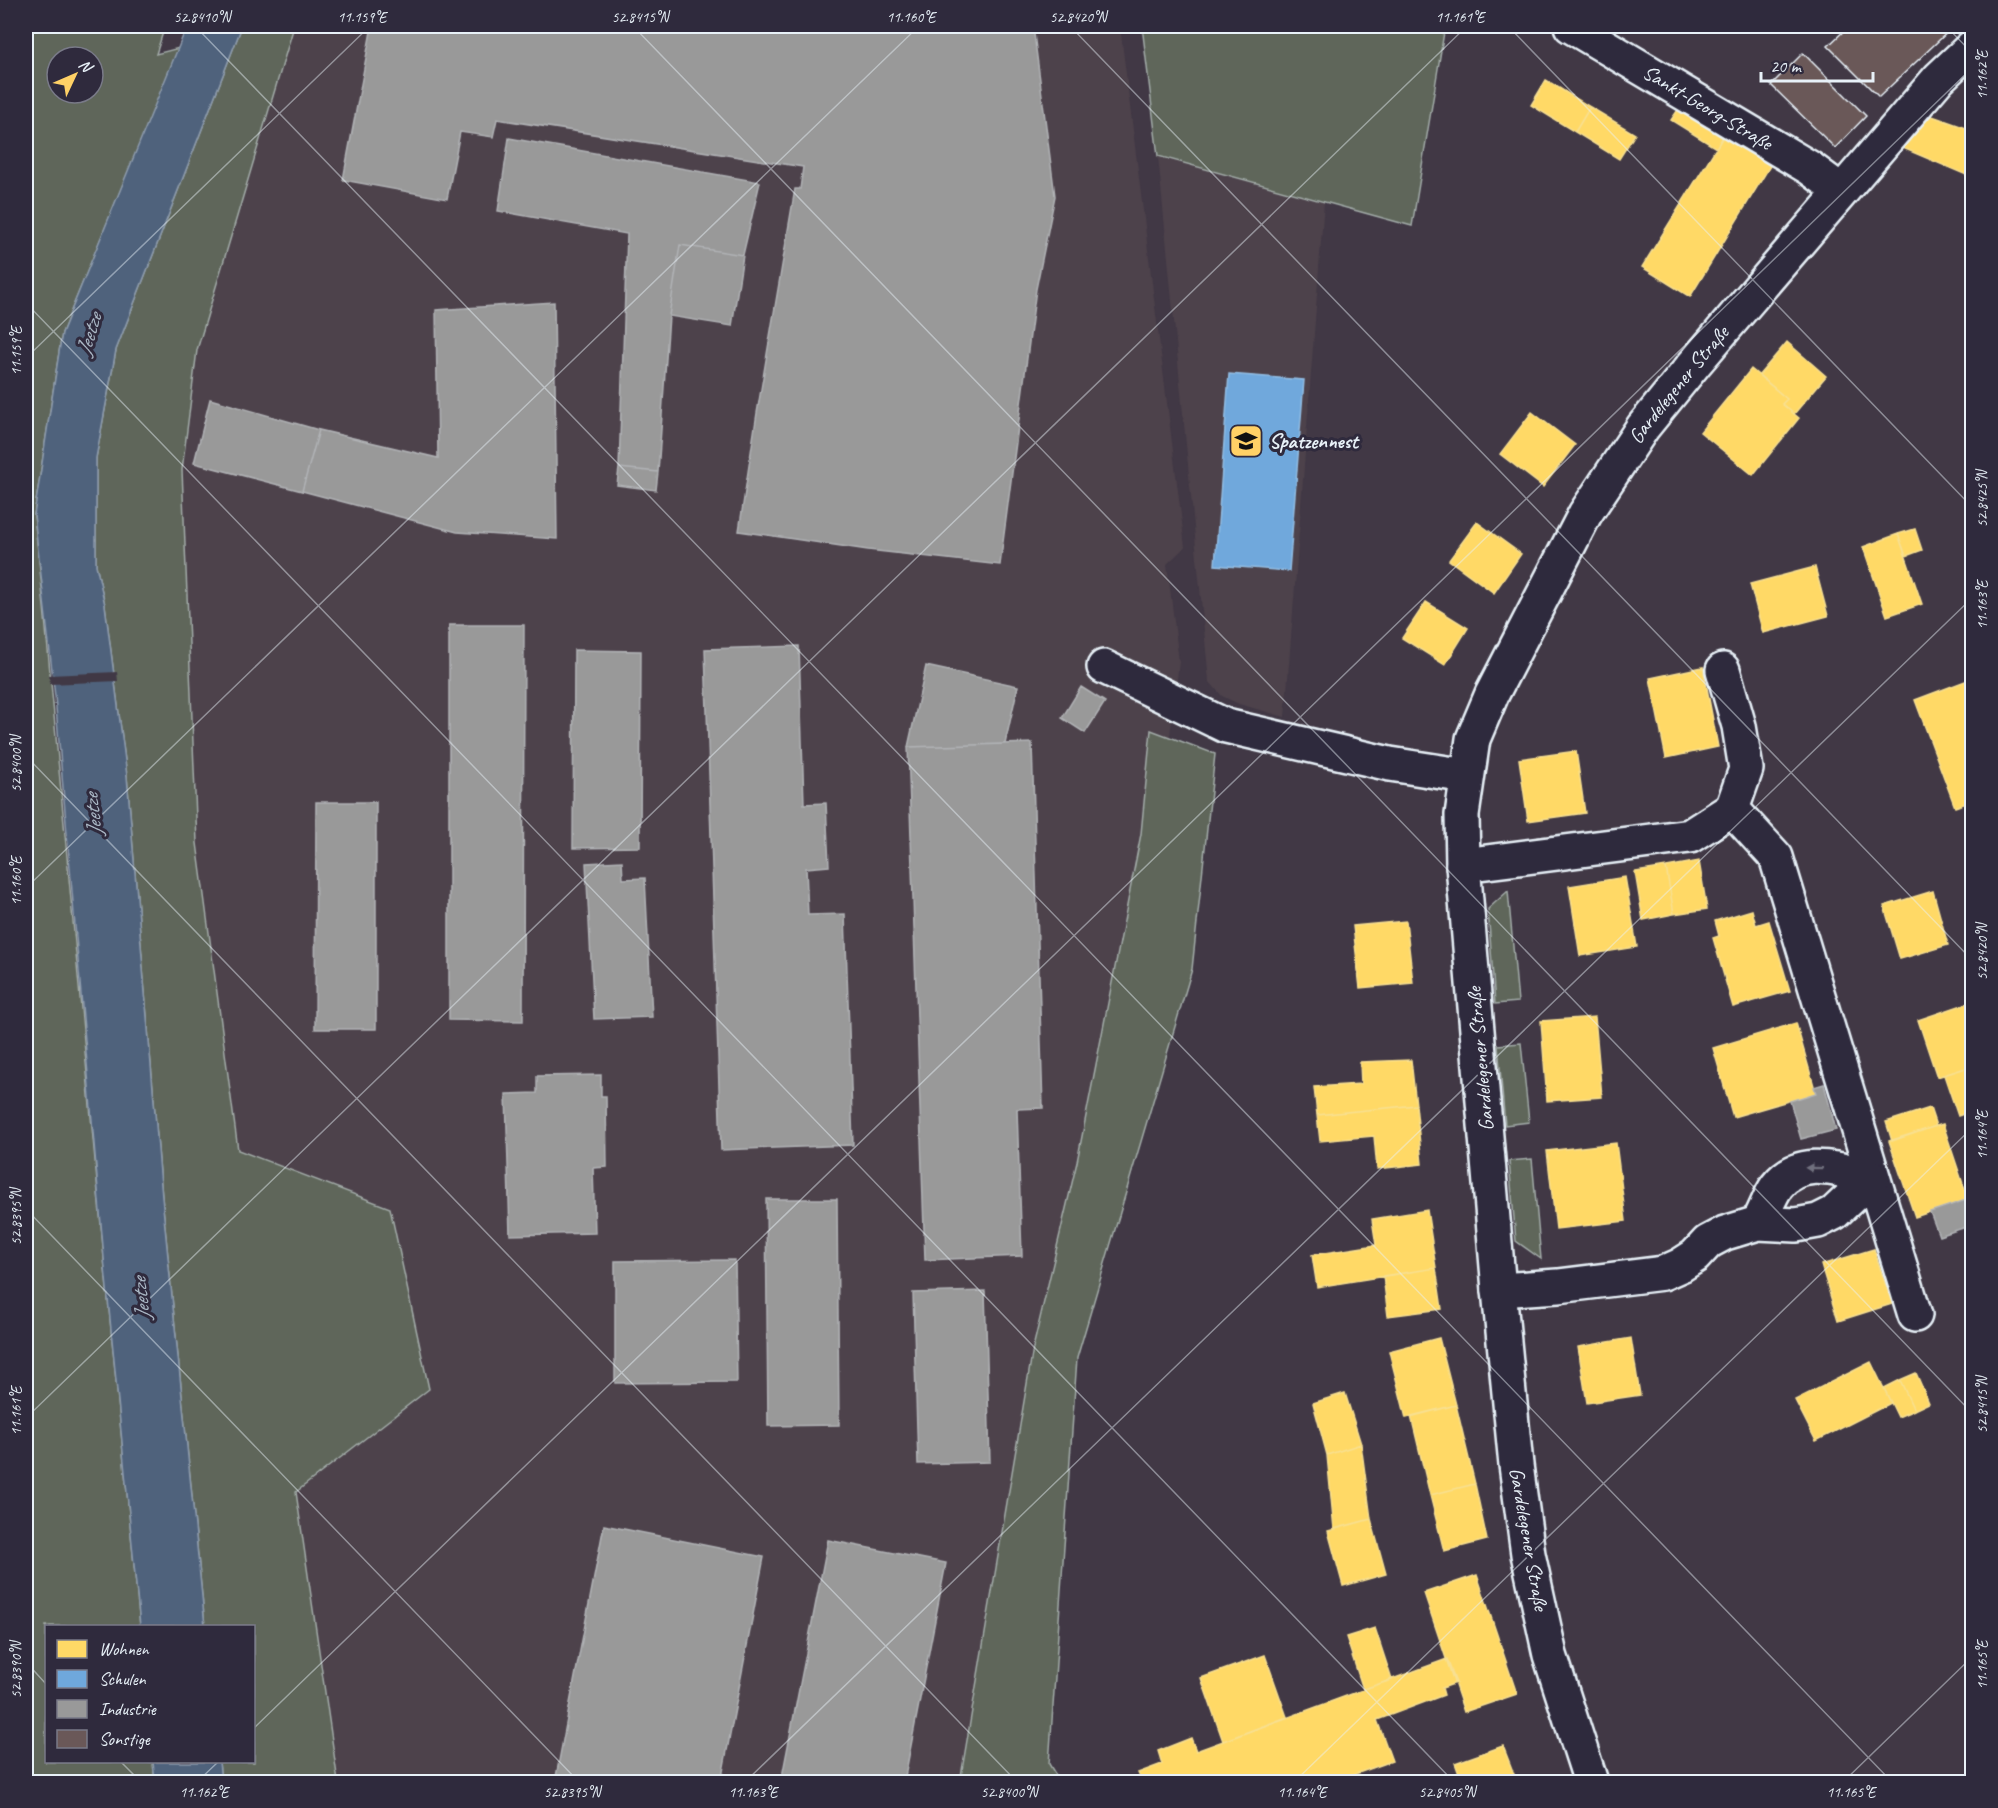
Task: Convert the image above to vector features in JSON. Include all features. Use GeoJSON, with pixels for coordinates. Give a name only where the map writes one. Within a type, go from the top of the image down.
{"type":"FeatureCollection","features":[{"type":"Feature","properties":{"kind":"street","name":"Sankt-Georg-Straße"},"geometry":{"type":"LineString","coordinates":[[1571,26],[1810,168],[1841,191]]}},
{"type":"Feature","properties":{"kind":"street","name":"Gardelegener Straße"},"geometry":{"type":"LineString","coordinates":[[1591,1782],[1550,1655],[1528,1554],[1516,1465],[1463,865],[1462,815],[1473,739],[1492,694],[1584,514],[1643,427],[1841,191],[1939,78],[1972,47]]}},
{"type":"Feature","properties":{"kind":"street"},"geometry":{"type":"LineString","coordinates":[[1104,667],[1226,726],[1390,764],[1467,776]]}},
{"type":"Feature","properties":{"kind":"street"},"geometry":{"type":"LineString","coordinates":[[1463,865],[1690,836],[1732,808],[1746,769],[1738,726],[1723,670]]}},
{"type":"Feature","properties":{"kind":"street"},"geometry":{"type":"LineString","coordinates":[[1732,808],[1776,857],[1915,1315]]}},
{"type":"Feature","properties":{"kind":"street"},"geometry":{"type":"LineString","coordinates":[[1758,1223],[1767,1210],[1776,1188],[1790,1173],[1808,1167],[1834,1169],[1872,1177]]}},
{"type":"Feature","properties":{"kind":"street"},"geometry":{"type":"LineString","coordinates":[[1499,1290],[1558,1286],[1663,1273],[1695,1256],[1708,1242],[1758,1223],[1796,1226],[1818,1221],[1834,1213],[1872,1177]]}},
{"type":"Feature","properties":{"kind":"shaded area"},"geometry":{"type":"Polygon","coordinates":[[[294,26],[1120,26],[1185,547],[1167,564],[1179,662],[1160,818],[1112,1072],[1077,1162],[1033,1348],[960,1782],[338,1782],[296,1492],[429,1388],[238,1150],[197,843],[182,470],[197,350],[294,26]]]}},
{"type":"Feature","properties":{"kind":"shaded area","name":"Spatzennest"},"geometry":{"type":"Polygon","coordinates":[[[1158,156],[1324,202],[1285,717],[1239,704],[1222,696],[1209,681],[1158,156]]]}},
{"type":"Feature","properties":{"kind":"green space"},"geometry":{"type":"Polygon","coordinates":[[[26,26],[165,26],[156,54],[179,48],[62,333],[34,515],[140,1625],[45,1625],[45,1763],[153,1763],[155,1782],[26,1782],[26,26]]]}},
{"type":"Feature","properties":{"kind":"green space"},"geometry":{"type":"Polygon","coordinates":[[[242,26],[294,26],[197,350],[182,470],[197,843],[238,1150],[390,1208],[429,1389],[296,1492],[338,1782],[221,1782],[219,1763],[255,1763],[255,1625],[205,1625],[162,1197],[127,776],[105,605],[96,565],[96,458],[116,350],[242,26]]]}},
{"type":"Feature","properties":{"kind":"green space"},"geometry":{"type":"Polygon","coordinates":[[[1142,26],[1445,26],[1412,226],[1158,156],[1142,26]]]}},
{"type":"Feature","properties":{"kind":"green space"},"geometry":{"type":"Polygon","coordinates":[[[1151,730],[1215,754],[1192,969],[1077,1358],[1049,1764],[1060,1782],[960,1782],[1033,1348],[1077,1162],[1141,834],[1151,730]]]}},
{"type":"Feature","properties":{"kind":"green space"},"geometry":{"type":"Polygon","coordinates":[[[1508,891],[1518,1002],[1495,1004],[1488,909],[1508,891]]]}},
{"type":"Feature","properties":{"kind":"green space"},"geometry":{"type":"Polygon","coordinates":[[[1521,1043],[1529,1122],[1505,1125],[1498,1045],[1521,1043]]]}},
{"type":"Feature","properties":{"kind":"green space"},"geometry":{"type":"Polygon","coordinates":[[[1532,1159],[1541,1259],[1516,1241],[1509,1161],[1532,1159]]]}},
{"type":"Feature","properties":{"kind":"water","name":"Jeetze"},"geometry":{"type":"Polygon","coordinates":[[[187,26],[242,26],[116,350],[96,458],[96,565],[105,605],[127,776],[162,1197],[205,1625],[140,1625],[104,1258],[55,696],[34,515],[62,333],[187,26]]]}},
{"type":"Feature","properties":{"kind":"water"},"geometry":{"type":"Polygon","coordinates":[[[153,1763],[219,1763],[221,1782],[155,1782],[153,1763]]]}},
{"type":"Feature","properties":{"kind":"pier"},"geometry":{"type":"Polygon","coordinates":[[[117,672],[118,681],[50,684],[49,675],[117,672]]]}},
{"type":"Feature","properties":{"kind":"building: Wohnen"},"geometry":{"type":"Polygon","coordinates":[[[1546,80],[1590,107],[1575,132],[1531,105],[1546,80]]]}},
{"type":"Feature","properties":{"kind":"building: Wohnen"},"geometry":{"type":"Polygon","coordinates":[[[1682,104],[1726,132],[1716,148],[1671,120],[1682,104]]]}},
{"type":"Feature","properties":{"kind":"building: Wohnen"},"geometry":{"type":"Polygon","coordinates":[[[1590,107],[1635,134],[1619,159],[1575,132],[1590,107]]]}},
{"type":"Feature","properties":{"kind":"building: Wohnen"},"geometry":{"type":"Polygon","coordinates":[[[1918,111],[1972,130],[1971,177],[1898,146],[1918,111]]]}},
{"type":"Feature","properties":{"kind":"building: Wohnen"},"geometry":{"type":"Polygon","coordinates":[[[1726,132],[1773,161],[1690,297],[1642,267],[1726,132]]]}},
{"type":"Feature","properties":{"kind":"building: Wohnen"},"geometry":{"type":"Polygon","coordinates":[[[1787,342],[1826,376],[1794,414],[1782,404],[1787,399],[1759,375],[1787,342]]]}},
{"type":"Feature","properties":{"kind":"building: Wohnen"},"geometry":{"type":"Polygon","coordinates":[[[1751,369],[1787,399],[1782,404],[1799,418],[1753,475],[1700,432],[1751,369]]]}},
{"type":"Feature","properties":{"kind":"building: Wohnen"},"geometry":{"type":"Polygon","coordinates":[[[1532,412],[1575,445],[1543,487],[1500,454],[1532,412]]]}},
{"type":"Feature","properties":{"kind":"building: Wohnen"},"geometry":{"type":"Polygon","coordinates":[[[1477,522],[1521,554],[1494,593],[1449,560],[1477,522]]]}},
{"type":"Feature","properties":{"kind":"building: Wohnen"},"geometry":{"type":"Polygon","coordinates":[[[1915,529],[1922,550],[1906,556],[1898,534],[1915,529]]]}},
{"type":"Feature","properties":{"kind":"building: Wohnen"},"geometry":{"type":"Polygon","coordinates":[[[1898,534],[1922,604],[1887,616],[1863,547],[1898,534]]]}},
{"type":"Feature","properties":{"kind":"building: Wohnen"},"geometry":{"type":"Polygon","coordinates":[[[1815,567],[1828,616],[1763,633],[1750,584],[1815,567]]]}},
{"type":"Feature","properties":{"kind":"building: Wohnen"},"geometry":{"type":"Polygon","coordinates":[[[1426,602],[1468,628],[1445,665],[1402,638],[1426,602]]]}},
{"type":"Feature","properties":{"kind":"building: Wohnen"},"geometry":{"type":"Polygon","coordinates":[[[1703,667],[1718,747],[1666,758],[1650,678],[1703,667]]]}},
{"type":"Feature","properties":{"kind":"building: Wohnen"},"geometry":{"type":"Polygon","coordinates":[[[1968,680],[1972,692],[1972,801],[1955,807],[1915,700],[1968,680]]]}},
{"type":"Feature","properties":{"kind":"building: Wohnen"},"geometry":{"type":"Polygon","coordinates":[[[1576,751],[1585,813],[1528,821],[1519,759],[1576,751]]]}},
{"type":"Feature","properties":{"kind":"building: Wohnen"},"geometry":{"type":"Polygon","coordinates":[[[1699,861],[1707,909],[1674,914],[1666,867],[1699,861]]]}},
{"type":"Feature","properties":{"kind":"building: Wohnen"},"geometry":{"type":"Polygon","coordinates":[[[1666,867],[1674,914],[1643,920],[1635,872],[1666,867]]]}},
{"type":"Feature","properties":{"kind":"building: Wohnen"},"geometry":{"type":"Polygon","coordinates":[[[1625,877],[1637,947],[1580,956],[1569,886],[1625,877]]]}},
{"type":"Feature","properties":{"kind":"building: Wohnen"},"geometry":{"type":"Polygon","coordinates":[[[1933,891],[1948,945],[1900,959],[1884,906],[1933,891]]]}},
{"type":"Feature","properties":{"kind":"building: Wohnen"},"geometry":{"type":"Polygon","coordinates":[[[1752,910],[1756,925],[1769,921],[1790,991],[1733,1007],[1713,938],[1719,936],[1715,921],[1752,910]]]}},
{"type":"Feature","properties":{"kind":"building: Wohnen"},"geometry":{"type":"Polygon","coordinates":[[[1406,921],[1413,983],[1360,988],[1353,926],[1406,921]]]}},
{"type":"Feature","properties":{"kind":"building: Wohnen"},"geometry":{"type":"Polygon","coordinates":[[[1971,1002],[1972,1066],[1937,1077],[1918,1020],[1971,1002]]]}},
{"type":"Feature","properties":{"kind":"building: Wohnen"},"geometry":{"type":"Polygon","coordinates":[[[1595,1017],[1602,1097],[1547,1101],[1541,1021],[1595,1017]]]}},
{"type":"Feature","properties":{"kind":"building: Wohnen"},"geometry":{"type":"Polygon","coordinates":[[[1796,1023],[1816,1093],[1733,1117],[1713,1048],[1796,1023]]]}},
{"type":"Feature","properties":{"kind":"building: Wohnen"},"geometry":{"type":"Polygon","coordinates":[[[1411,1060],[1416,1105],[1317,1115],[1314,1087],[1361,1084],[1360,1062],[1411,1060]]]}},
{"type":"Feature","properties":{"kind":"building: Wohnen"},"geometry":{"type":"Polygon","coordinates":[[[1972,1066],[1972,1111],[1958,1116],[1944,1075],[1972,1066]]]}},
{"type":"Feature","properties":{"kind":"building: Wohnen"},"geometry":{"type":"Polygon","coordinates":[[[1416,1105],[1422,1164],[1377,1169],[1374,1136],[1320,1141],[1317,1115],[1416,1105]]]}},
{"type":"Feature","properties":{"kind":"building: Wohnen"},"geometry":{"type":"Polygon","coordinates":[[[1930,1108],[1936,1126],[1892,1141],[1886,1122],[1930,1108]]]}},
{"type":"Feature","properties":{"kind":"building: Wohnen"},"geometry":{"type":"Polygon","coordinates":[[[1943,1124],[1968,1199],[1915,1217],[1889,1141],[1943,1124]]]}},
{"type":"Feature","properties":{"kind":"building: Wohnen"},"geometry":{"type":"Polygon","coordinates":[[[1616,1143],[1626,1221],[1556,1229],[1547,1151],[1616,1143]]]}},
{"type":"Feature","properties":{"kind":"building: Wohnen"},"geometry":{"type":"Polygon","coordinates":[[[1427,1210],[1436,1268],[1317,1287],[1312,1255],[1376,1245],[1372,1219],[1427,1210]]]}},
{"type":"Feature","properties":{"kind":"building: Wohnen"},"geometry":{"type":"Polygon","coordinates":[[[1874,1249],[1892,1304],[1838,1321],[1821,1265],[1874,1249]]]}},
{"type":"Feature","properties":{"kind":"building: Wohnen"},"geometry":{"type":"Polygon","coordinates":[[[1436,1268],[1442,1309],[1388,1316],[1383,1276],[1436,1268]]]}},
{"type":"Feature","properties":{"kind":"building: Wohnen"},"geometry":{"type":"Polygon","coordinates":[[[1439,1338],[1456,1405],[1406,1418],[1389,1351],[1439,1338]]]}},
{"type":"Feature","properties":{"kind":"building: Wohnen"},"geometry":{"type":"Polygon","coordinates":[[[1631,1338],[1640,1395],[1587,1403],[1578,1347],[1631,1338]]]}},
{"type":"Feature","properties":{"kind":"building: Wohnen"},"geometry":{"type":"Polygon","coordinates":[[[1871,1362],[1891,1403],[1816,1441],[1795,1400],[1871,1362]]]}},
{"type":"Feature","properties":{"kind":"building: Wohnen"},"geometry":{"type":"Polygon","coordinates":[[[1916,1373],[1929,1403],[1914,1410],[1900,1380],[1916,1373]]]}},
{"type":"Feature","properties":{"kind":"building: Wohnen"},"geometry":{"type":"Polygon","coordinates":[[[1900,1380],[1914,1410],[1898,1417],[1884,1388],[1900,1380]]]}},
{"type":"Feature","properties":{"kind":"building: Wohnen"},"geometry":{"type":"Polygon","coordinates":[[[1345,1393],[1361,1444],[1327,1455],[1313,1403],[1345,1393]]]}},
{"type":"Feature","properties":{"kind":"building: Wohnen"},"geometry":{"type":"Polygon","coordinates":[[[1456,1405],[1475,1484],[1430,1495],[1411,1416],[1456,1405]]]}},
{"type":"Feature","properties":{"kind":"building: Wohnen"},"geometry":{"type":"Polygon","coordinates":[[[1361,1444],[1371,1519],[1334,1529],[1327,1455],[1361,1444]]]}},
{"type":"Feature","properties":{"kind":"building: Wohnen"},"geometry":{"type":"Polygon","coordinates":[[[1475,1484],[1487,1540],[1444,1551],[1430,1495],[1475,1484]]]}},
{"type":"Feature","properties":{"kind":"building: Wohnen"},"geometry":{"type":"Polygon","coordinates":[[[1371,1519],[1386,1574],[1343,1586],[1328,1531],[1371,1519]]]}},
{"type":"Feature","properties":{"kind":"building: Wohnen"},"geometry":{"type":"Polygon","coordinates":[[[1477,1575],[1517,1694],[1464,1712],[1424,1593],[1477,1575]]]}},
{"type":"Feature","properties":{"kind":"building: Wohnen"},"geometry":{"type":"Polygon","coordinates":[[[1375,1628],[1392,1680],[1363,1689],[1346,1637],[1375,1628]]]}},
{"type":"Feature","properties":{"kind":"building: Wohnen"},"geometry":{"type":"Polygon","coordinates":[[[1265,1655],[1287,1717],[1223,1741],[1201,1678],[1265,1655]]]}},
{"type":"Feature","properties":{"kind":"building: Wohnen"},"geometry":{"type":"Polygon","coordinates":[[[1447,1659],[1456,1683],[1442,1688],[1444,1695],[1377,1720],[1392,1761],[1333,1782],[1296,1782],[1294,1777],[1279,1782],[1142,1782],[1138,1773],[1162,1764],[1158,1751],[1191,1738],[1196,1751],[1447,1659]]]}},
{"type":"Feature","properties":{"kind":"building: Wohnen"},"geometry":{"type":"Polygon","coordinates":[[[1503,1746],[1517,1782],[1462,1782],[1455,1763],[1503,1746]]]}},
{"type":"Feature","properties":{"kind":"building: Schulen"},"geometry":{"type":"Polygon","coordinates":[[[1229,374],[1304,380],[1289,571],[1215,565],[1229,374]]]}},
{"type":"Feature","properties":{"kind":"building: Industrie"},"geometry":{"type":"Polygon","coordinates":[[[372,26],[1033,26],[1055,196],[1036,289],[1000,565],[868,550],[739,531],[795,189],[800,189],[803,167],[497,119],[493,137],[460,132],[447,199],[343,180],[372,26]]]}},
{"type":"Feature","properties":{"kind":"building: Industrie"},"geometry":{"type":"Polygon","coordinates":[[[509,138],[760,182],[743,255],[680,245],[669,316],[658,472],[619,468],[627,234],[498,211],[509,138]]]}},
{"type":"Feature","properties":{"kind":"building: Industrie"},"geometry":{"type":"Polygon","coordinates":[[[680,245],[743,255],[732,326],[669,316],[680,245]]]}},
{"type":"Feature","properties":{"kind":"building: Industrie"},"geometry":{"type":"Polygon","coordinates":[[[554,302],[557,539],[457,532],[302,491],[319,430],[438,458],[436,310],[554,302]]]}},
{"type":"Feature","properties":{"kind":"building: Industrie"},"geometry":{"type":"Polygon","coordinates":[[[210,399],[319,430],[302,491],[194,463],[210,399]]]}},
{"type":"Feature","properties":{"kind":"building: Industrie"},"geometry":{"type":"Polygon","coordinates":[[[619,468],[658,472],[656,490],[617,485],[619,468]]]}},
{"type":"Feature","properties":{"kind":"building: Industrie"},"geometry":{"type":"Polygon","coordinates":[[[449,625],[524,625],[523,1021],[449,1020],[449,625]]]}},
{"type":"Feature","properties":{"kind":"building: Industrie"},"geometry":{"type":"Polygon","coordinates":[[[799,646],[804,804],[826,803],[829,866],[806,868],[808,915],[845,914],[853,1145],[721,1150],[705,649],[799,646]]]}},
{"type":"Feature","properties":{"kind":"building: Industrie"},"geometry":{"type":"Polygon","coordinates":[[[574,650],[641,651],[640,847],[573,848],[574,650]]]}},
{"type":"Feature","properties":{"kind":"building: Industrie"},"geometry":{"type":"Polygon","coordinates":[[[926,666],[1018,686],[1005,744],[908,747],[926,666]]]}},
{"type":"Feature","properties":{"kind":"building: Industrie"},"geometry":{"type":"Polygon","coordinates":[[[1081,687],[1105,702],[1085,733],[1062,718],[1081,687]]]}},
{"type":"Feature","properties":{"kind":"building: Industrie"},"geometry":{"type":"Polygon","coordinates":[[[1032,743],[1043,1108],[1017,1109],[1022,1256],[925,1260],[908,747],[1032,743]]]}},
{"type":"Feature","properties":{"kind":"building: Industrie"},"geometry":{"type":"Polygon","coordinates":[[[316,802],[376,802],[376,1029],[315,1029],[316,802]]]}},
{"type":"Feature","properties":{"kind":"building: Industrie"},"geometry":{"type":"Polygon","coordinates":[[[622,861],[623,879],[645,878],[652,1017],[594,1019],[586,863],[622,861]]]}},
{"type":"Feature","properties":{"kind":"building: Industrie"},"geometry":{"type":"Polygon","coordinates":[[[601,1075],[601,1096],[606,1096],[607,1167],[593,1168],[595,1233],[510,1235],[506,1094],[537,1093],[537,1076],[601,1075]]]}},
{"type":"Feature","properties":{"kind":"building: Industrie"},"geometry":{"type":"Polygon","coordinates":[[[1824,1084],[1836,1130],[1801,1139],[1790,1101],[1816,1093],[1814,1087],[1824,1084]]]}},
{"type":"Feature","properties":{"kind":"building: Industrie"},"geometry":{"type":"Polygon","coordinates":[[[1972,1198],[1972,1225],[1939,1236],[1930,1212],[1972,1198]]]}},
{"type":"Feature","properties":{"kind":"building: Industrie"},"geometry":{"type":"Polygon","coordinates":[[[766,1199],[837,1199],[839,1425],[768,1426],[766,1199]]]}},
{"type":"Feature","properties":{"kind":"building: Industrie"},"geometry":{"type":"Polygon","coordinates":[[[735,1260],[737,1382],[615,1383],[615,1261],[735,1260]]]}},
{"type":"Feature","properties":{"kind":"building: Industrie"},"geometry":{"type":"Polygon","coordinates":[[[985,1291],[990,1462],[918,1464],[913,1293],[985,1291]]]}},
{"type":"Feature","properties":{"kind":"building: Industrie"},"geometry":{"type":"Polygon","coordinates":[[[604,1525],[764,1557],[721,1782],[555,1782],[604,1525]]]}},
{"type":"Feature","properties":{"kind":"building: Industrie"},"geometry":{"type":"Polygon","coordinates":[[[828,1540],[946,1563],[904,1782],[781,1782],[828,1540]]]}},
{"type":"Feature","properties":{"kind":"building: Sonstige"},"geometry":{"type":"Polygon","coordinates":[[[1849,26],[1954,26],[1879,97],[1828,46],[1849,26]]]}},
{"type":"Feature","properties":{"kind":"building: Sonstige"},"geometry":{"type":"Polygon","coordinates":[[[1803,53],[1866,116],[1835,148],[1771,85],[1803,53]]]}},
{"type":"Feature","properties":{"kind":"place","name":"Spatzennest"},"geometry":{"type":"Point","coordinates":[1246,441]}}]}
